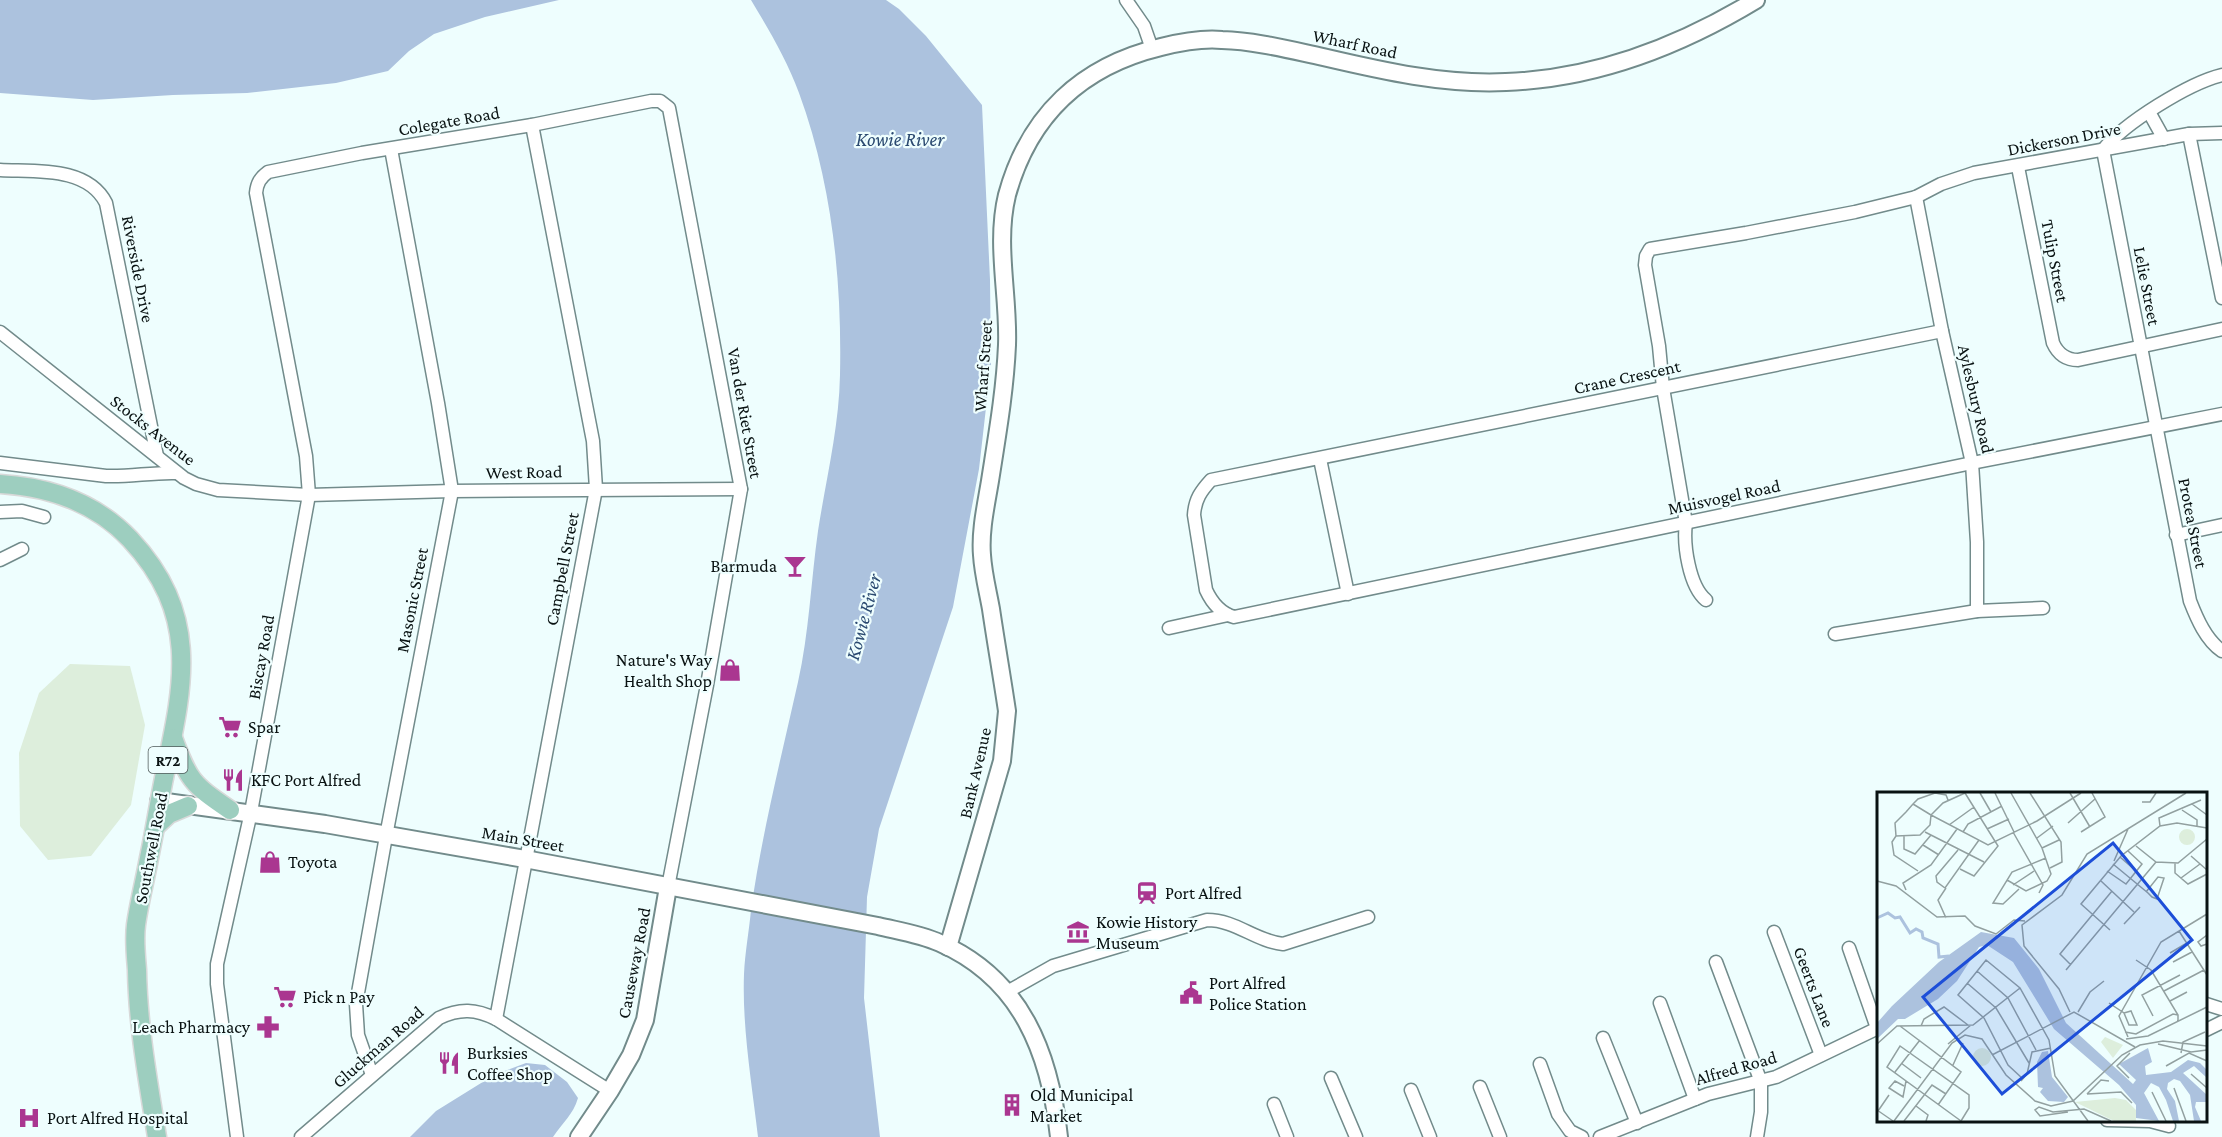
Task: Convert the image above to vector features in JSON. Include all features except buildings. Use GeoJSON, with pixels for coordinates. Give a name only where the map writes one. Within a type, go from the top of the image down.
{"type":"FeatureCollection","features":[{"type":"Feature","properties":{"kind":"main road","name":"Southwell Road"},"geometry":{"type":"LineString","coordinates":[[0,484],[37,488],[81,502],[113,523],[156,571],[171,603],[182,650],[182,681],[136,927],[140,1026],[157,1137]]}},
{"type":"Feature","properties":{"kind":"main road"},"geometry":{"type":"LineString","coordinates":[[172,738],[190,779],[201,790],[230,810]]}},
{"type":"Feature","properties":{"kind":"main road"},"geometry":{"type":"LineString","coordinates":[[156,826],[169,814],[188,806]]}},
{"type":"Feature","properties":{"kind":"street"},"geometry":{"type":"LineString","coordinates":[[1126,0],[1144,26],[1152,49]]}},
{"type":"Feature","properties":{"kind":"street","name":"Wharf Road"},"geometry":{"type":"LineString","coordinates":[[1006,200],[1013,178],[1031,139],[1047,116],[1070,90],[1091,74],[1112,63],[1152,49],[1197,40],[1227,40],[1282,48],[1433,79],[1509,82],[1583,71],[1644,55],[1711,26],[1756,0]]}},
{"type":"Feature","properties":{"kind":"street"},"geometry":{"type":"LineString","coordinates":[[2103,150],[2149,112],[2173,97],[2222,75]]}},
{"type":"Feature","properties":{"kind":"street","name":"Colegate Road"},"geometry":{"type":"LineString","coordinates":[[257,184],[262,176],[275,170],[532,125],[651,101]]}},
{"type":"Feature","properties":{"kind":"street","name":"Van der Riet Street"},"geometry":{"type":"LineString","coordinates":[[651,101],[666,104],[672,117],[741,489],[707,685],[668,887]]}},
{"type":"Feature","properties":{"kind":"street"},"geometry":{"type":"LineString","coordinates":[[2149,112],[2164,139]]}},
{"type":"Feature","properties":{"kind":"street","name":"Campbell Street"},"geometry":{"type":"LineString","coordinates":[[496,1019],[596,489],[593,441],[532,125]]}},
{"type":"Feature","properties":{"kind":"street","name":"Dickerson Drive"},"geometry":{"type":"LineString","coordinates":[[1663,388],[1659,346],[1645,265],[1647,252],[1655,247],[1767,230],[1916,197],[1974,173],[2018,167],[2189,134],[2222,133]]}},
{"type":"Feature","properties":{"kind":"street"},"geometry":{"type":"LineString","coordinates":[[2189,134],[2222,298]]}},
{"type":"Feature","properties":{"kind":"street","name":"Masonic Street"},"geometry":{"type":"LineString","coordinates":[[372,1075],[358,1035],[356,1004],[452,491],[391,149]]}},
{"type":"Feature","properties":{"kind":"street","name":"Lelie Street"},"geometry":{"type":"LineString","coordinates":[[2103,150],[2157,428]]}},
{"type":"Feature","properties":{"kind":"street","name":"Tulip Street"},"geometry":{"type":"LineString","coordinates":[[2018,167],[2053,343],[2065,358],[2078,360],[2140,346]]}},
{"type":"Feature","properties":{"kind":"street","name":"Riverside Drive"},"geometry":{"type":"LineString","coordinates":[[0,170],[70,176],[88,184],[103,197],[157,456]]}},
{"type":"Feature","properties":{"kind":"street","name":"Biscay Road"},"geometry":{"type":"LineString","coordinates":[[237,1137],[217,984],[217,964],[251,812],[309,495],[306,456],[256,193],[257,184]]}},
{"type":"Feature","properties":{"kind":"street","name":"Aylesbury Road"},"geometry":{"type":"LineString","coordinates":[[1916,197],[1942,331],[1972,463],[1977,542],[1977,611]]}},
{"type":"Feature","properties":{"kind":"street","name":"Wharf Street"},"geometry":{"type":"LineString","coordinates":[[983,534],[1006,362],[1007,321],[1003,218],[1006,200]]}},
{"type":"Feature","properties":{"kind":"street"},"geometry":{"type":"LineString","coordinates":[[2140,346],[2222,329]]}},
{"type":"Feature","properties":{"kind":"street","name":"Crane Crescent"},"geometry":{"type":"LineString","coordinates":[[1231,616],[1210,599],[1203,579],[1194,514],[1198,496],[1211,480],[1942,331]]}},
{"type":"Feature","properties":{"kind":"street","name":"Stocks Avenue"},"geometry":{"type":"LineString","coordinates":[[0,332],[177,473],[196,484],[218,490],[309,495]]}},
{"type":"Feature","properties":{"kind":"street"},"geometry":{"type":"LineString","coordinates":[[1663,388],[1686,523],[1684,539],[1696,591],[1706,600]]}},
{"type":"Feature","properties":{"kind":"street","name":"Muisvogel Road"},"geometry":{"type":"LineString","coordinates":[[1169,628],[1348,594],[1972,463],[2222,414]]}},
{"type":"Feature","properties":{"kind":"street","name":"Protea Street"},"geometry":{"type":"LineString","coordinates":[[2157,428],[2190,601],[2204,629],[2216,647],[2222,651]]}},
{"type":"Feature","properties":{"kind":"street"},"geometry":{"type":"LineString","coordinates":[[1320,459],[1348,594]]}},
{"type":"Feature","properties":{"kind":"street"},"geometry":{"type":"LineString","coordinates":[[0,463],[106,476],[155,472],[177,473]]}},
{"type":"Feature","properties":{"kind":"street","name":"West Road"},"geometry":{"type":"LineString","coordinates":[[309,495],[596,489],[741,489]]}},
{"type":"Feature","properties":{"kind":"street"},"geometry":{"type":"LineString","coordinates":[[0,512],[22,510],[44,517]]}},
{"type":"Feature","properties":{"kind":"street"},"geometry":{"type":"LineString","coordinates":[[2176,535],[2222,525]]}},
{"type":"Feature","properties":{"kind":"street","name":"Bank Avenue"},"geometry":{"type":"LineString","coordinates":[[948,947],[1002,761],[1007,724],[1007,711],[981,554],[983,534]]}},
{"type":"Feature","properties":{"kind":"street"},"geometry":{"type":"LineString","coordinates":[[0,560],[22,549]]}},
{"type":"Feature","properties":{"kind":"street"},"geometry":{"type":"LineString","coordinates":[[1835,634],[1977,611],[2043,608]]}},
{"type":"Feature","properties":{"kind":"street","name":"Main Street"},"geometry":{"type":"LineString","coordinates":[[159,801],[251,812],[525,859],[736,901],[878,926],[909,933],[948,947],[979,966],[1007,992],[1025,1016],[1043,1054],[1055,1105],[1059,1137]]}},
{"type":"Feature","properties":{"kind":"street","name":"Causeway Road"},"geometry":{"type":"LineString","coordinates":[[579,1137],[631,1055],[645,1020],[668,887]]}},
{"type":"Feature","properties":{"kind":"street"},"geometry":{"type":"LineString","coordinates":[[1007,992],[1053,966],[1207,920],[1220,920],[1269,942],[1283,944],[1368,917]]}},
{"type":"Feature","properties":{"kind":"street","name":"Geerts Lane"},"geometry":{"type":"LineString","coordinates":[[1774,932],[1821,1055]]}},
{"type":"Feature","properties":{"kind":"street"},"geometry":{"type":"LineString","coordinates":[[1849,948],[1877,1025]]}},
{"type":"Feature","properties":{"kind":"street"},"geometry":{"type":"LineString","coordinates":[[1716,962],[1761,1082],[1761,1112],[1757,1137]]}},
{"type":"Feature","properties":{"kind":"street"},"geometry":{"type":"LineString","coordinates":[[1660,1003],[1695,1099]]}},
{"type":"Feature","properties":{"kind":"street"},"geometry":{"type":"LineString","coordinates":[[2207,1005],[2222,1009]]}},
{"type":"Feature","properties":{"kind":"street","name":"Gluckman Road"},"geometry":{"type":"LineString","coordinates":[[301,1137],[439,1018],[451,1012],[473,1010],[496,1019],[610,1091]]}},
{"type":"Feature","properties":{"kind":"street"},"geometry":{"type":"LineString","coordinates":[[2207,1029],[2222,1022]]}},
{"type":"Feature","properties":{"kind":"street","name":"Alfred Road"},"geometry":{"type":"LineString","coordinates":[[1600,1137],[1723,1089],[1761,1082],[1877,1028]]}},
{"type":"Feature","properties":{"kind":"street"},"geometry":{"type":"LineString","coordinates":[[1603,1038],[1636,1124]]}},
{"type":"Feature","properties":{"kind":"street"},"geometry":{"type":"LineString","coordinates":[[366,1057],[389,1061]]}},
{"type":"Feature","properties":{"kind":"street"},"geometry":{"type":"LineString","coordinates":[[1540,1064],[1558,1114],[1570,1131],[1582,1137]]}},
{"type":"Feature","properties":{"kind":"street"},"geometry":{"type":"LineString","coordinates":[[1331,1078],[1356,1137]]}},
{"type":"Feature","properties":{"kind":"street"},"geometry":{"type":"LineString","coordinates":[[1480,1087],[1500,1137]]}},
{"type":"Feature","properties":{"kind":"street"},"geometry":{"type":"LineString","coordinates":[[1411,1090],[1430,1137]]}},
{"type":"Feature","properties":{"kind":"street"},"geometry":{"type":"LineString","coordinates":[[1274,1104],[1287,1137]]}},
{"type":"Feature","properties":{"kind":"street"},"geometry":{"type":"LineString","coordinates":[[2153,1122],[2169,1128]]}},
{"type":"Feature","properties":{"kind":"green space"},"geometry":{"type":"Polygon","coordinates":[[[70,664],[130,666],[145,725],[131,805],[91,856],[48,860],[20,826],[19,753],[39,693],[70,664]]]}},
{"type":"Feature","properties":{"kind":"water"},"geometry":{"type":"Polygon","coordinates":[[[0,0],[559,0],[485,17],[434,34],[409,51],[388,71],[336,83],[247,93],[93,100],[0,93],[0,0]]]}},
{"type":"Feature","properties":{"kind":"water","name":"Kowie River"},"geometry":{"type":"Polygon","coordinates":[[[751,0],[886,0],[899,9],[926,36],[982,105],[990,280],[991,364],[979,469],[953,607],[879,829],[867,897],[864,998],[880,1137],[758,1137],[748,1056],[744,1015],[744,974],[751,910],[766,824],[805,645],[818,531],[832,453],[840,375],[837,268],[820,162],[794,81],[777,45],[751,0]]]}},
{"type":"Feature","properties":{"kind":"water"},"geometry":{"type":"Polygon","coordinates":[[[526,1063],[545,1065],[567,1082],[578,1098],[571,1114],[553,1137],[410,1137],[436,1111],[494,1075],[526,1063]]]}},
{"type":"Feature","properties":{"kind":"place","name":"Barmuda"},"geometry":{"type":"Point","coordinates":[795,566]}},
{"type":"Feature","properties":{"kind":"place","name":"Nature's Way Health Shop"},"geometry":{"type":"Point","coordinates":[730,670]}},
{"type":"Feature","properties":{"kind":"place","name":"Spar"},"geometry":{"type":"Point","coordinates":[230,727]}},
{"type":"Feature","properties":{"kind":"place","name":"KFC Port Alfred"},"geometry":{"type":"Point","coordinates":[233,780]}},
{"type":"Feature","properties":{"kind":"place","name":"Toyota"},"geometry":{"type":"Point","coordinates":[270,862]}},
{"type":"Feature","properties":{"kind":"place","name":"Port Alfred"},"geometry":{"type":"Point","coordinates":[1147,893]}},
{"type":"Feature","properties":{"kind":"place","name":"Kowie History Museum"},"geometry":{"type":"Point","coordinates":[1078,932]}},
{"type":"Feature","properties":{"kind":"place","name":"Port Alfred Police Station"},"geometry":{"type":"Point","coordinates":[1191,993]}},
{"type":"Feature","properties":{"kind":"place","name":"Pick n Pay"},"geometry":{"type":"Point","coordinates":[285,997]}},
{"type":"Feature","properties":{"kind":"place","name":"Leach Pharmacy"},"geometry":{"type":"Point","coordinates":[268,1027]}},
{"type":"Feature","properties":{"kind":"place","name":"Burksies Coffee Shop"},"geometry":{"type":"Point","coordinates":[449,1063]}},
{"type":"Feature","properties":{"kind":"place","name":"Old Municipal Market"},"geometry":{"type":"Point","coordinates":[1012,1105]}},
{"type":"Feature","properties":{"kind":"place","name":"Port Alfred Hospital"},"geometry":{"type":"Point","coordinates":[29,1118]}}]}
